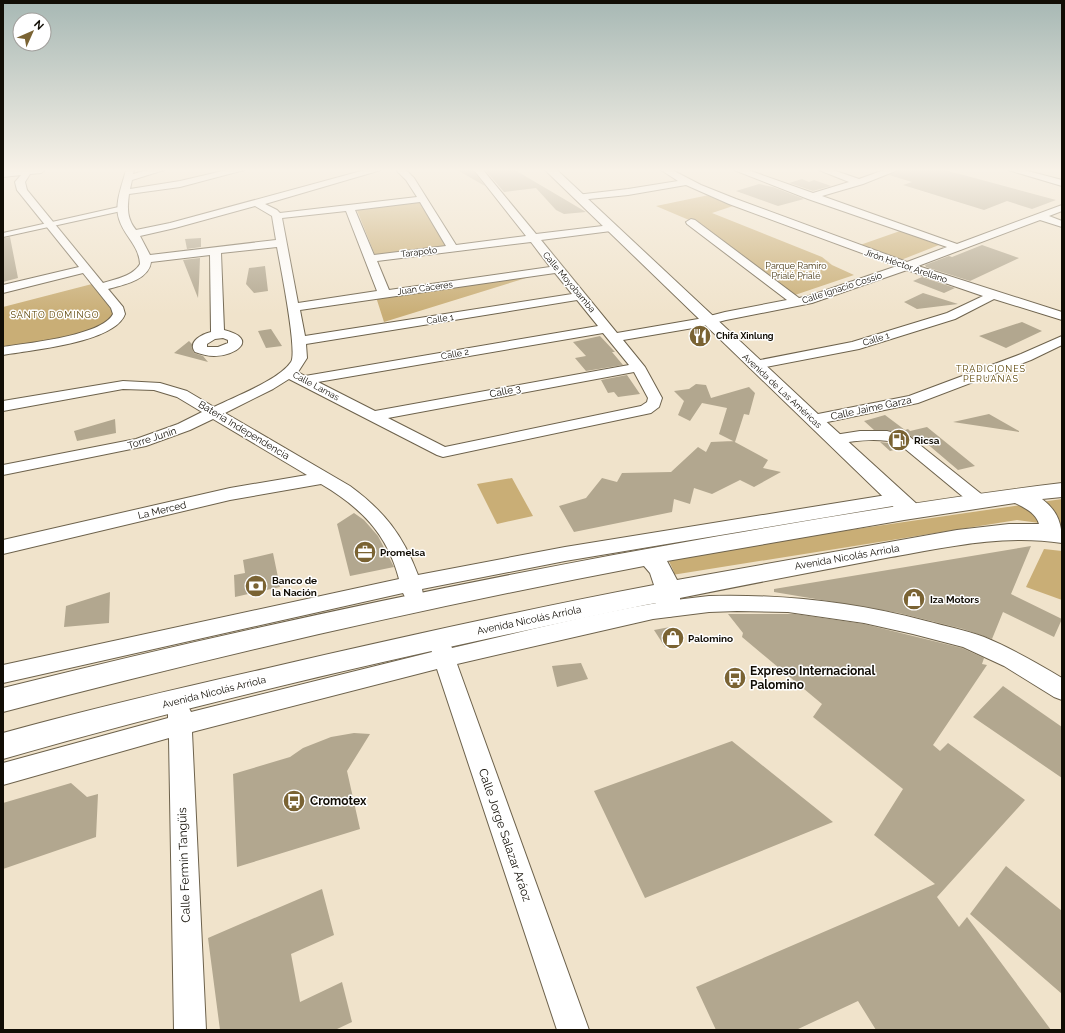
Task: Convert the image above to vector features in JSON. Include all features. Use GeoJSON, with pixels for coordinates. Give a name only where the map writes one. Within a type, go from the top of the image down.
{"type":"FeatureCollection","features":[{"type":"Feature","properties":{"kind":"main road","name":"Avenida de Las Américas"},"geometry":{"type":"LineString","coordinates":[[601,218],[813,420],[905,505]]}},
{"type":"Feature","properties":{"kind":"main road"},"geometry":{"type":"LineString","coordinates":[[3,700],[165,659],[413,593],[648,556],[905,505],[979,501],[1062,490]]}},
{"type":"Feature","properties":{"kind":"main road"},"geometry":{"type":"LineString","coordinates":[[1016,495],[1032,503],[1043,512],[1056,534]]}},
{"type":"Feature","properties":{"kind":"main road","name":"Avenida Nicolás Arriola"},"geometry":{"type":"LineString","coordinates":[[3,746],[180,712],[441,648],[668,600],[824,561],[969,535],[1022,530],[1056,534]]}},
{"type":"Feature","properties":{"kind":"main road"},"geometry":{"type":"LineString","coordinates":[[648,556],[660,568],[668,600]]}},
{"type":"Feature","properties":{"kind":"street"},"geometry":{"type":"LineString","coordinates":[[3,350],[83,336],[97,332],[117,318],[119,312],[117,306],[45,218]]}},
{"type":"Feature","properties":{"kind":"street"},"geometry":{"type":"LineString","coordinates":[[3,235],[76,218]]}},
{"type":"Feature","properties":{"kind":"street"},"geometry":{"type":"LineString","coordinates":[[101,287],[123,281],[141,272],[145,268],[146,259],[134,234],[124,218]]}},
{"type":"Feature","properties":{"kind":"street"},"geometry":{"type":"LineString","coordinates":[[134,234],[200,218]]}},
{"type":"Feature","properties":{"kind":"street","name":"Calle Lamas"},"geometry":{"type":"LineString","coordinates":[[277,218],[299,341],[300,358],[289,373],[443,452]]}},
{"type":"Feature","properties":{"kind":"street"},"geometry":{"type":"LineString","coordinates":[[354,218],[384,293]]}},
{"type":"Feature","properties":{"kind":"street"},"geometry":{"type":"LineString","coordinates":[[435,218],[453,248]]}},
{"type":"Feature","properties":{"kind":"street","name":"Calle Moyobamba"},"geometry":{"type":"LineString","coordinates":[[443,452],[646,410],[654,404],[655,398],[638,367],[516,218]]}},
{"type":"Feature","properties":{"kind":"street","name":"Jirón Héctor Arellano"},"geometry":{"type":"LineString","coordinates":[[777,218],[992,296],[1062,316]]}},
{"type":"Feature","properties":{"kind":"street"},"geometry":{"type":"LineString","coordinates":[[872,218],[956,247]]}},
{"type":"Feature","properties":{"kind":"street","name":"Calle Ignacio Cossío"},"geometry":{"type":"LineString","coordinates":[[611,333],[707,320],[797,302],[839,290],[1033,218]]}},
{"type":"Feature","properties":{"kind":"street"},"geometry":{"type":"LineString","coordinates":[[1045,218],[1062,224]]}},
{"type":"Feature","properties":{"kind":"street"},"geometry":{"type":"LineString","coordinates":[[691,222],[797,302]]}},
{"type":"Feature","properties":{"kind":"street","name":"Tarapoto"},"geometry":{"type":"LineString","coordinates":[[370,259],[611,228]]}},
{"type":"Feature","properties":{"kind":"street"},"geometry":{"type":"LineString","coordinates":[[146,259],[281,243]]}},
{"type":"Feature","properties":{"kind":"street"},"geometry":{"type":"LineString","coordinates":[[215,250],[218,335]]}},
{"type":"Feature","properties":{"kind":"street"},"geometry":{"type":"LineString","coordinates":[[3,289],[86,269]]}},
{"type":"Feature","properties":{"kind":"street","name":"Juan Cáceres"},"geometry":{"type":"LineString","coordinates":[[293,307],[557,269]]}},
{"type":"Feature","properties":{"kind":"street","name":"Calle 1"},"geometry":{"type":"LineString","coordinates":[[299,341],[580,296]]}},
{"type":"Feature","properties":{"kind":"street","name":"Calle 1"},"geometry":{"type":"LineString","coordinates":[[755,365],[854,346],[951,316],[992,296]]}},
{"type":"Feature","properties":{"kind":"street","name":"Calle 2"},"geometry":{"type":"LineString","coordinates":[[304,380],[611,333]]}},
{"type":"Feature","properties":{"kind":"street","name":"Calle Jaime Garza"},"geometry":{"type":"LineString","coordinates":[[813,420],[913,400],[1026,357],[1062,340]]}},
{"type":"Feature","properties":{"kind":"street","name":"Calle 3"},"geometry":{"type":"LineString","coordinates":[[372,416],[638,367]]}},
{"type":"Feature","properties":{"kind":"street","name":"Torre Junín"},"geometry":{"type":"LineString","coordinates":[[3,470],[140,443],[168,434],[216,413],[268,386],[289,373]]}},
{"type":"Feature","properties":{"kind":"street","name":"Batería Independencia"},"geometry":{"type":"LineString","coordinates":[[3,406],[112,386],[155,386],[174,391],[216,413],[290,457],[350,494],[377,516],[395,543],[413,593]]}},
{"type":"Feature","properties":{"kind":"street"},"geometry":{"type":"LineString","coordinates":[[834,439],[862,435],[898,438],[904,440],[979,501]]}},
{"type":"Feature","properties":{"kind":"street"},"geometry":{"type":"LineString","coordinates":[[230,494],[257,486],[281,476],[292,466],[290,457]]}},
{"type":"Feature","properties":{"kind":"street","name":"La Merced"},"geometry":{"type":"LineString","coordinates":[[3,547],[230,494],[322,478]]}},
{"type":"Feature","properties":{"kind":"street"},"geometry":{"type":"LineString","coordinates":[[3,674],[413,593],[565,554],[905,505]]}},
{"type":"Feature","properties":{"kind":"street","name":"Avenida Nicolás Arriola"},"geometry":{"type":"LineString","coordinates":[[668,600],[781,604],[855,613],[912,625],[978,644],[1053,684]]}},
{"type":"Feature","properties":{"kind":"street","name":"Calle Jorge Salazar Aráoz"},"geometry":{"type":"LineString","coordinates":[[441,648],[573,1030]]}},
{"type":"Feature","properties":{"kind":"street","name":"Avenida Nicolás Arriola"},"geometry":{"type":"LineString","coordinates":[[3,774],[180,712]]}},
{"type":"Feature","properties":{"kind":"street","name":"Calle Fermín Tangüis"},"geometry":{"type":"LineString","coordinates":[[180,712],[190,1030]]}},
{"type":"Feature","properties":{"kind":"green space"},"geometry":{"type":"Polygon","coordinates":[[[360,218],[429,218],[446,246],[375,255],[360,218]]]}},
{"type":"Feature","properties":{"kind":"green space","name":"Parque Ramiro Prialé Prialé"},"geometry":{"type":"Polygon","coordinates":[[[685,218],[725,218],[822,257],[832,265],[854,275],[792,296],[691,219],[689,220],[685,218]]]}},
{"type":"Feature","properties":{"kind":"green space"},"geometry":{"type":"Polygon","coordinates":[[[900,231],[939,245],[901,260],[860,245],[900,231]]]}},
{"type":"Feature","properties":{"kind":"green space"},"geometry":{"type":"Polygon","coordinates":[[[524,275],[526,278],[384,322],[376,297],[524,275]]]}},
{"type":"Feature","properties":{"kind":"green space"},"geometry":{"type":"Polygon","coordinates":[[[92,284],[111,309],[113,315],[106,323],[95,329],[80,334],[45,342],[3,348],[3,307],[92,284]]]}},
{"type":"Feature","properties":{"kind":"green space"},"geometry":{"type":"Polygon","coordinates":[[[512,478],[533,516],[497,524],[477,484],[512,478]]]}},
{"type":"Feature","properties":{"kind":"green space"},"geometry":{"type":"Polygon","coordinates":[[[1062,499],[1062,526],[1017,520],[672,575],[674,572],[669,561],[664,557],[1062,499]]]}},
{"type":"Feature","properties":{"kind":"green space"},"geometry":{"type":"Polygon","coordinates":[[[1044,549],[1062,551],[1062,600],[1026,587],[1044,549]]]}},
{"type":"Feature","properties":{"kind":"building"},"geometry":{"type":"Polygon","coordinates":[[[10,237],[18,278],[3,282],[3,238],[10,237]]]}},
{"type":"Feature","properties":{"kind":"building"},"geometry":{"type":"Polygon","coordinates":[[[201,238],[201,247],[187,249],[185,239],[201,238]]]}},
{"type":"Feature","properties":{"kind":"building"},"geometry":{"type":"Polygon","coordinates":[[[982,245],[1019,258],[970,281],[926,267],[925,265],[949,256],[952,257],[982,245]]]}},
{"type":"Feature","properties":{"kind":"building"},"geometry":{"type":"Polygon","coordinates":[[[200,258],[199,283],[198,298],[183,260],[200,258]]]}},
{"type":"Feature","properties":{"kind":"building"},"geometry":{"type":"Polygon","coordinates":[[[265,266],[268,291],[254,293],[246,284],[249,268],[265,266]]]}},
{"type":"Feature","properties":{"kind":"building"},"geometry":{"type":"Polygon","coordinates":[[[922,277],[955,288],[944,293],[913,281],[922,277]]]}},
{"type":"Feature","properties":{"kind":"building"},"geometry":{"type":"Polygon","coordinates":[[[923,293],[958,304],[917,309],[904,302],[923,293]]]}},
{"type":"Feature","properties":{"kind":"building"},"geometry":{"type":"Polygon","coordinates":[[[1022,322],[1042,331],[1006,348],[979,336],[1022,322]]]}},
{"type":"Feature","properties":{"kind":"building"},"geometry":{"type":"Polygon","coordinates":[[[271,329],[282,346],[266,348],[258,331],[271,329]]]}},
{"type":"Feature","properties":{"kind":"building"},"geometry":{"type":"Polygon","coordinates":[[[600,336],[615,352],[612,352],[623,365],[586,371],[575,358],[586,356],[573,342],[600,336]]]}},
{"type":"Feature","properties":{"kind":"building"},"geometry":{"type":"Polygon","coordinates":[[[189,341],[192,344],[194,353],[203,356],[208,362],[174,353],[189,341]]]}},
{"type":"Feature","properties":{"kind":"building"},"geometry":{"type":"Polygon","coordinates":[[[627,375],[640,394],[618,397],[614,392],[608,393],[601,380],[627,375]]]}},
{"type":"Feature","properties":{"kind":"building"},"geometry":{"type":"Polygon","coordinates":[[[696,384],[706,385],[711,398],[749,387],[755,393],[749,415],[744,414],[735,442],[719,434],[727,408],[702,403],[690,421],[678,415],[684,401],[674,391],[689,389],[696,384]]]}},
{"type":"Feature","properties":{"kind":"building"},"geometry":{"type":"Polygon","coordinates":[[[989,414],[1019,432],[953,422],[989,414]]]}},
{"type":"Feature","properties":{"kind":"building"},"geometry":{"type":"Polygon","coordinates":[[[885,415],[905,430],[908,429],[910,431],[927,427],[975,466],[958,470],[925,442],[921,443],[910,436],[887,430],[874,430],[864,421],[885,415]]]}},
{"type":"Feature","properties":{"kind":"building"},"geometry":{"type":"Polygon","coordinates":[[[115,419],[116,433],[77,441],[74,431],[115,419]]]}},
{"type":"Feature","properties":{"kind":"building"},"geometry":{"type":"Polygon","coordinates":[[[733,441],[768,460],[763,468],[781,472],[754,487],[740,480],[712,494],[694,488],[690,504],[674,499],[672,512],[574,532],[559,506],[586,498],[602,478],[617,482],[622,473],[671,472],[698,447],[706,452],[711,442],[733,441]]]}},
{"type":"Feature","properties":{"kind":"building"},"geometry":{"type":"Polygon","coordinates":[[[880,442],[897,444],[902,448],[890,451],[880,442]]]}},
{"type":"Feature","properties":{"kind":"building","name":"Promelsa"},"geometry":{"type":"Polygon","coordinates":[[[354,513],[364,520],[378,536],[394,567],[350,576],[337,524],[354,513]]]}},
{"type":"Feature","properties":{"kind":"building","name":"Iza Motors"},"geometry":{"type":"Polygon","coordinates":[[[1031,546],[1011,594],[1062,619],[1054,637],[1003,612],[992,639],[963,629],[899,613],[774,592],[774,589],[1031,546]]]}},
{"type":"Feature","properties":{"kind":"building"},"geometry":{"type":"Polygon","coordinates":[[[273,553],[280,587],[235,597],[234,575],[245,573],[243,560],[273,553]]]}},
{"type":"Feature","properties":{"kind":"building"},"geometry":{"type":"Polygon","coordinates":[[[110,592],[109,623],[64,627],[66,606],[110,592]]]}},
{"type":"Feature","properties":{"kind":"building"},"geometry":{"type":"Polygon","coordinates":[[[728,614],[795,614],[864,624],[962,648],[984,658],[982,664],[987,665],[933,745],[940,751],[948,743],[1025,800],[937,897],[959,927],[967,917],[1051,1030],[876,1030],[858,1001],[796,1030],[716,1030],[696,987],[935,884],[874,835],[903,789],[813,717],[822,704],[742,637],[743,633],[728,614]]]}},
{"type":"Feature","properties":{"kind":"building"},"geometry":{"type":"Polygon","coordinates":[[[670,627],[681,646],[665,647],[654,630],[670,627]]]}},
{"type":"Feature","properties":{"kind":"building"},"geometry":{"type":"Polygon","coordinates":[[[581,663],[588,679],[557,687],[552,666],[581,663]]]}},
{"type":"Feature","properties":{"kind":"building"},"geometry":{"type":"Polygon","coordinates":[[[1003,686],[1062,727],[1062,778],[973,717],[1003,686]]]}},
{"type":"Feature","properties":{"kind":"building","name":"Cromotex"},"geometry":{"type":"Polygon","coordinates":[[[354,733],[370,734],[347,771],[360,829],[237,867],[233,774],[290,757],[303,748],[331,737],[354,733]]]}},
{"type":"Feature","properties":{"kind":"building"},"geometry":{"type":"Polygon","coordinates":[[[732,741],[833,822],[645,898],[594,791],[732,741]]]}},
{"type":"Feature","properties":{"kind":"building"},"geometry":{"type":"Polygon","coordinates":[[[71,783],[87,797],[98,794],[96,837],[3,869],[3,803],[71,783]]]}},
{"type":"Feature","properties":{"kind":"building"},"geometry":{"type":"Polygon","coordinates":[[[1006,866],[1062,911],[1062,994],[970,914],[1006,866]]]}},
{"type":"Feature","properties":{"kind":"building"},"geometry":{"type":"Polygon","coordinates":[[[322,889],[334,935],[291,954],[300,1002],[342,982],[352,1022],[335,1030],[220,1030],[208,938],[322,889]]]}},
{"type":"Feature","properties":{"kind":"place","name":"Chifa Xinlung"},"geometry":{"type":"Point","coordinates":[700,336]}},
{"type":"Feature","properties":{"kind":"place","name":"Ricsa"},"geometry":{"type":"Point","coordinates":[899,440]}},
{"type":"Feature","properties":{"kind":"place","name":"Promelsa"},"geometry":{"type":"Point","coordinates":[365,552]}},
{"type":"Feature","properties":{"kind":"place","name":"Banco de la Nación"},"geometry":{"type":"Point","coordinates":[256,586]}},
{"type":"Feature","properties":{"kind":"place","name":"Iza Motors"},"geometry":{"type":"Point","coordinates":[914,599]}},
{"type":"Feature","properties":{"kind":"place","name":"Palomino"},"geometry":{"type":"Point","coordinates":[673,638]}},
{"type":"Feature","properties":{"kind":"place","name":"Expreso Internacional Palomino"},"geometry":{"type":"Point","coordinates":[735,678]}},
{"type":"Feature","properties":{"kind":"place","name":"Cromotex"},"geometry":{"type":"Point","coordinates":[294,801]}},
{"type":"Feature","properties":{"kind":"district","name":"SANTO DOMINGO"},"geometry":{"type":"Point","coordinates":[55,315]}},
{"type":"Feature","properties":{"kind":"district","name":"TRADICIONES PERUANAS"},"geometry":{"type":"Point","coordinates":[991,374]}}]}
